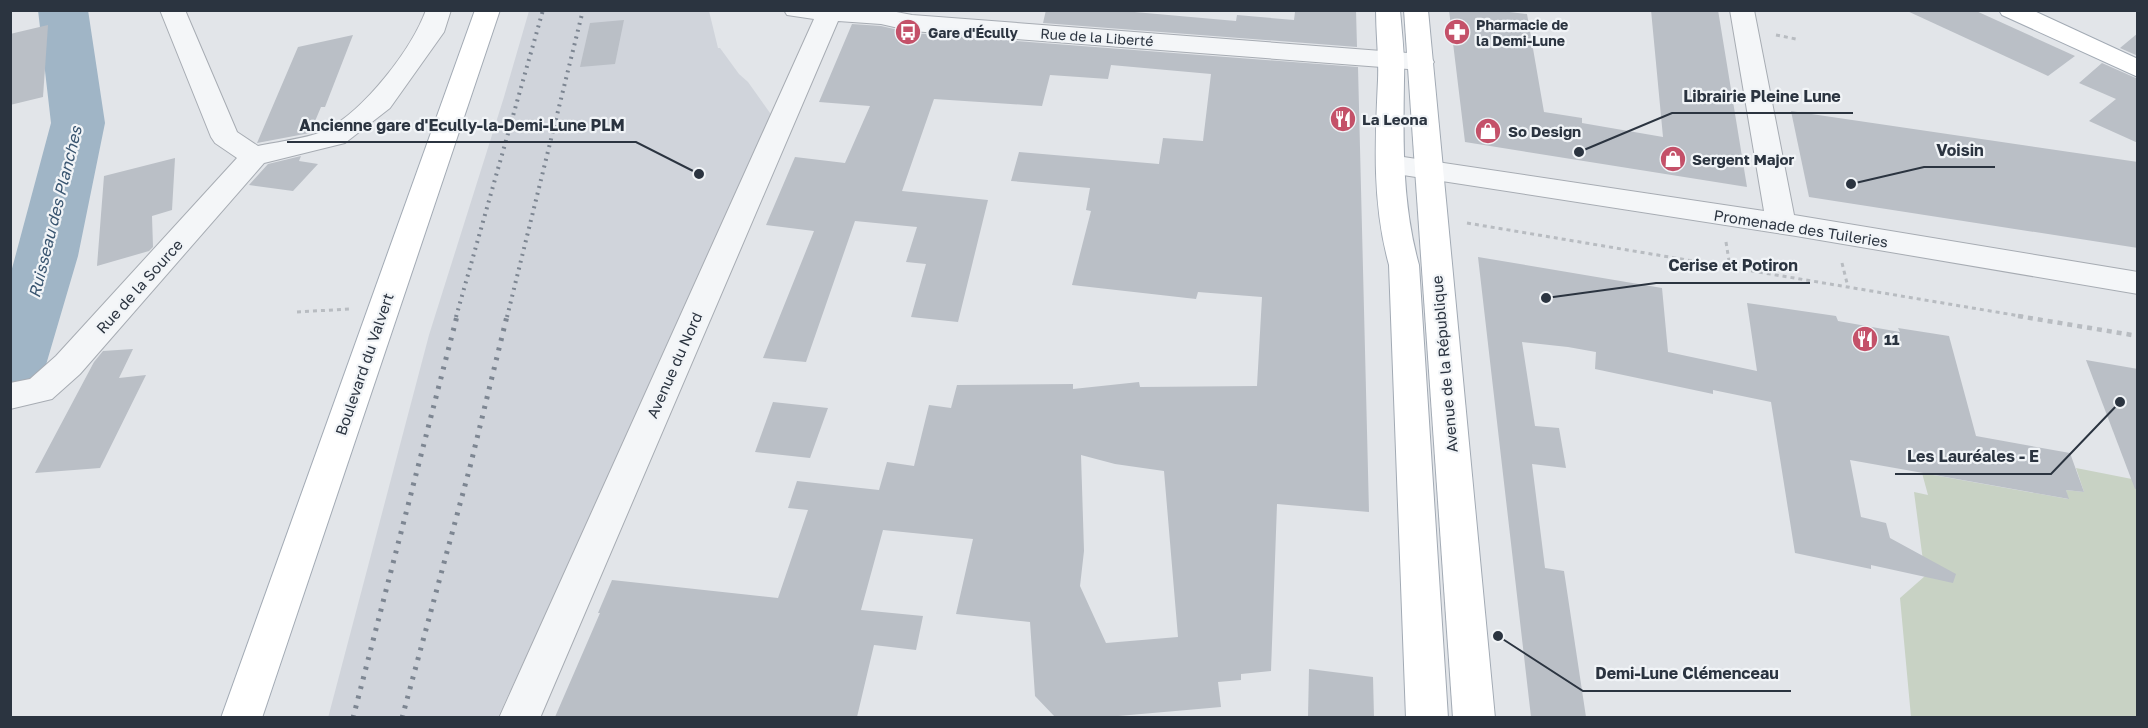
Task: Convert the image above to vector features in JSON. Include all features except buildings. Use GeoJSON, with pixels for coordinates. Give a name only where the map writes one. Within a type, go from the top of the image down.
{"type":"FeatureCollection","features":[{"type":"Feature","properties":{"kind":"main road","name":"Boulevard du Valvert"},"geometry":{"type":"LineString","coordinates":[[241,717],[488,10]]}},
{"type":"Feature","properties":{"kind":"main road","name":"Avenue de la République"},"geometry":{"type":"LineString","coordinates":[[1388,10],[1392,60],[1389,164],[1396,236],[1404,265],[1427,717]]}},
{"type":"Feature","properties":{"kind":"main road","name":"Avenue de la République"},"geometry":{"type":"LineString","coordinates":[[1416,10],[1392,60],[1429,170],[1474,717]]}},
{"type":"Feature","properties":{"kind":"main road"},"geometry":{"type":"LineString","coordinates":[[2011,10],[2138,69]]}},
{"type":"Feature","properties":{"kind":"main road"},"geometry":{"type":"LineString","coordinates":[[2031,10],[2138,57]]}},
{"type":"Feature","properties":{"kind":"street"},"geometry":{"type":"LineString","coordinates":[[172,10],[225,137],[254,156],[335,137],[380,102],[431,32],[439,10]]}},
{"type":"Feature","properties":{"kind":"street","name":"Rue de la Liberté"},"geometry":{"type":"LineString","coordinates":[[796,10],[881,17],[912,23],[1392,60]]}},
{"type":"Feature","properties":{"kind":"street"},"geometry":{"type":"LineString","coordinates":[[1742,10],[1780,224]]}},
{"type":"Feature","properties":{"kind":"street","name":"Avenue du Nord"},"geometry":{"type":"LineString","coordinates":[[519,717],[829,13]]}},
{"type":"Feature","properties":{"kind":"street","name":"Rue de la Source"},"geometry":{"type":"LineString","coordinates":[[25,393],[68,365],[254,156]]}},
{"type":"Feature","properties":{"kind":"street"},"geometry":{"type":"LineString","coordinates":[[1389,164],[1429,170]]}},
{"type":"Feature","properties":{"kind":"street","name":"Promenade des Tuileries"},"geometry":{"type":"LineString","coordinates":[[1429,170],[1780,224],[2138,284]]}},
{"type":"Feature","properties":{"kind":"path"},"geometry":{"type":"LineString","coordinates":[[1458,222],[2138,336]]}},
{"type":"Feature","properties":{"kind":"path"},"geometry":{"type":"LineString","coordinates":[[1726,246],[1730,268]]}},
{"type":"Feature","properties":{"kind":"path"},"geometry":{"type":"LineString","coordinates":[[1843,266],[1848,287]]}},
{"type":"Feature","properties":{"kind":"path"},"geometry":{"type":"LineString","coordinates":[[297,312],[356,308]]}},
{"type":"Feature","properties":{"kind":"shaded area"},"geometry":{"type":"Polygon","coordinates":[[[529,11],[709,11],[718,48],[748,82],[775,120],[498,717],[328,718],[429,335],[529,11]]]}},
{"type":"Feature","properties":{"kind":"green space"},"geometry":{"type":"Polygon","coordinates":[[[2076,468],[2137,480],[2137,717],[1911,717],[1900,598],[1925,576],[1914,492],[1928,495],[1922,473],[2068,499],[2066,490],[2084,492],[2076,468]]]}},
{"type":"Feature","properties":{"kind":"waterway","name":"Ruisseau des Planches"},"geometry":{"type":"LineString","coordinates":[[10,375],[48,256],[78,123],[63,10]]}},
{"type":"Feature","properties":{"kind":"railway"},"geometry":{"type":"LineString","coordinates":[[456,317],[543,10]]}},
{"type":"Feature","properties":{"kind":"railway"},"geometry":{"type":"LineString","coordinates":[[507,317],[583,10]]}},
{"type":"Feature","properties":{"kind":"railway"},"geometry":{"type":"LineString","coordinates":[[353,718],[457,316]]}},
{"type":"Feature","properties":{"kind":"railway"},"geometry":{"type":"LineString","coordinates":[[402,718],[470,467],[507,316]]}},
{"type":"Feature","properties":{"kind":"place","name":"Gare d'Écully"},"geometry":{"type":"Point","coordinates":[908,32]}},
{"type":"Feature","properties":{"kind":"place","name":"Pharmacie de la Demi-Lune"},"geometry":{"type":"Point","coordinates":[1457,32]}},
{"type":"Feature","properties":{"kind":"place","name":"La Leona"},"geometry":{"type":"Point","coordinates":[1343,119]}},
{"type":"Feature","properties":{"kind":"place","name":"So Design"},"geometry":{"type":"Point","coordinates":[1488,131]}},
{"type":"Feature","properties":{"kind":"place","name":"Librairie Pleine Lune"},"geometry":{"type":"Point","coordinates":[1579,152]}},
{"type":"Feature","properties":{"kind":"place","name":"Sergent Major"},"geometry":{"type":"Point","coordinates":[1673,159]}},
{"type":"Feature","properties":{"kind":"place","name":"Ancienne gare d'Ecully-la-Demi-Lune PLM"},"geometry":{"type":"Point","coordinates":[699,174]}},
{"type":"Feature","properties":{"kind":"place","name":"Voisin"},"geometry":{"type":"Point","coordinates":[1851,184]}},
{"type":"Feature","properties":{"kind":"place","name":"Cerise et Potiron"},"geometry":{"type":"Point","coordinates":[1546,298]}},
{"type":"Feature","properties":{"kind":"place","name":"11"},"geometry":{"type":"Point","coordinates":[1865,339]}},
{"type":"Feature","properties":{"kind":"place","name":"Les Lauréales - E"},"geometry":{"type":"Point","coordinates":[2120,402]}},
{"type":"Feature","properties":{"kind":"place","name":"Demi-Lune Clémenceau"},"geometry":{"type":"Point","coordinates":[1498,636]}}]}
